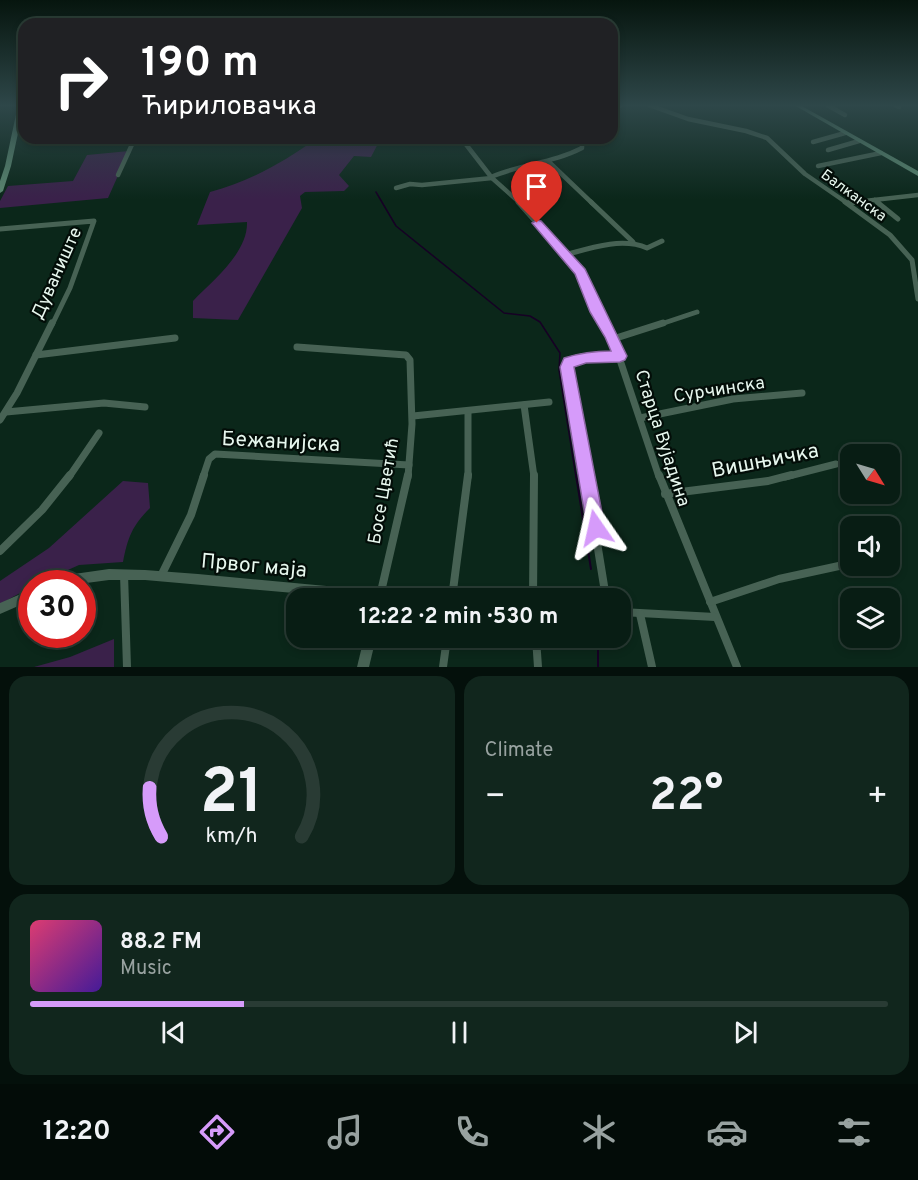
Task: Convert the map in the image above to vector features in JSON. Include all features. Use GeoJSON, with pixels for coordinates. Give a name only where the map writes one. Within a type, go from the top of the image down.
{"type":"FeatureCollection","features":[{"type":"Feature","properties":{"kind":"main road"},"geometry":{"type":"LineString","coordinates":[[0,191],[15,136]]}},
{"type":"Feature","properties":{"kind":"main road"},"geometry":{"type":"LineString","coordinates":[[850,136],[918,174]]}},
{"type":"Feature","properties":{"kind":"street","name":"Балканска"},"geometry":{"type":"LineString","coordinates":[[760,136],[769,140],[801,171],[872,221],[916,261],[913,286],[918,299]]}},
{"type":"Feature","properties":{"kind":"street"},"geometry":{"type":"LineString","coordinates":[[813,142],[834,136]]}},
{"type":"Feature","properties":{"kind":"street"},"geometry":{"type":"LineString","coordinates":[[828,150],[859,141]]}},
{"type":"Feature","properties":{"kind":"street"},"geometry":{"type":"LineString","coordinates":[[118,175],[132,144]]}},
{"type":"Feature","properties":{"kind":"street","name":"Старца Вујадина"},"geometry":{"type":"LineString","coordinates":[[466,144],[491,177],[516,199],[583,277],[597,312],[620,356],[664,494],[736,667]]}},
{"type":"Feature","properties":{"kind":"street"},"geometry":{"type":"LineString","coordinates":[[396,188],[410,184],[422,185],[491,177],[549,162],[582,148],[582,144]]}},
{"type":"Feature","properties":{"kind":"street"},"geometry":{"type":"LineString","coordinates":[[818,166],[881,153]]}},
{"type":"Feature","properties":{"kind":"street"},"geometry":{"type":"LineString","coordinates":[[549,162],[633,242],[647,248],[662,241]]}},
{"type":"Feature","properties":{"kind":"street"},"geometry":{"type":"LineString","coordinates":[[846,203],[918,195]]}},
{"type":"Feature","properties":{"kind":"street"},"geometry":{"type":"LineString","coordinates":[[875,200],[898,219]]}},
{"type":"Feature","properties":{"kind":"street","name":"Дуваниште"},"geometry":{"type":"LineString","coordinates":[[0,229],[94,221],[70,288],[0,420]]}},
{"type":"Feature","properties":{"kind":"street"},"geometry":{"type":"LineString","coordinates":[[565,255],[592,247],[633,242]]}},
{"type":"Feature","properties":{"kind":"street"},"geometry":{"type":"LineString","coordinates":[[613,339],[697,312]]}},
{"type":"Feature","properties":{"kind":"street"},"geometry":{"type":"LineString","coordinates":[[36,355],[175,338]]}},
{"type":"Feature","properties":{"kind":"street","name":"Босе Цветић"},"geometry":{"type":"LineString","coordinates":[[297,347],[406,355],[410,360],[412,416],[406,490],[381,588]]}},
{"type":"Feature","properties":{"kind":"street"},"geometry":{"type":"LineString","coordinates":[[605,588],[567,367],[569,362],[586,357],[620,356]]}},
{"type":"Feature","properties":{"kind":"street","name":"Сурчинска"},"geometry":{"type":"LineString","coordinates":[[640,418],[733,399],[802,393]]}},
{"type":"Feature","properties":{"kind":"street"},"geometry":{"type":"LineString","coordinates":[[412,416],[549,402]]}},
{"type":"Feature","properties":{"kind":"street"},"geometry":{"type":"LineString","coordinates":[[6,412],[104,403],[146,407]]}},
{"type":"Feature","properties":{"kind":"street"},"geometry":{"type":"LineString","coordinates":[[524,405],[534,475],[533,588]]}},
{"type":"Feature","properties":{"kind":"street"},"geometry":{"type":"LineString","coordinates":[[453,588],[468,484],[468,412]]}},
{"type":"Feature","properties":{"kind":"street"},"geometry":{"type":"LineString","coordinates":[[0,551],[48,503],[99,433]]}},
{"type":"Feature","properties":{"kind":"street","name":"Бежанијска"},"geometry":{"type":"LineString","coordinates":[[161,577],[192,515],[208,459],[214,454],[409,465]]}},
{"type":"Feature","properties":{"kind":"street","name":"Вишњичка"},"geometry":{"type":"LineString","coordinates":[[664,494],[768,481],[836,464]]}},
{"type":"Feature","properties":{"kind":"street"},"geometry":{"type":"LineString","coordinates":[[710,602],[779,579],[840,566]]}},
{"type":"Feature","properties":{"kind":"street"},"geometry":{"type":"LineString","coordinates":[[124,574],[127,667]]}},
{"type":"Feature","properties":{"kind":"street","name":"Првог маја"},"geometry":{"type":"LineString","coordinates":[[96,575],[124,574],[286,588]]}},
{"type":"Feature","properties":{"kind":"street"},"geometry":{"type":"LineString","coordinates":[[0,609],[18,601]]}},
{"type":"Feature","properties":{"kind":"street"},"geometry":{"type":"LineString","coordinates":[[631,613],[715,617]]}},
{"type":"Feature","properties":{"kind":"street"},"geometry":{"type":"LineString","coordinates":[[640,614],[652,667]]}},
{"type":"Feature","properties":{"kind":"street"},"geometry":{"type":"LineString","coordinates":[[363,667],[368,648]]}},
{"type":"Feature","properties":{"kind":"street"},"geometry":{"type":"LineString","coordinates":[[443,667],[446,648]]}},
{"type":"Feature","properties":{"kind":"street"},"geometry":{"type":"LineString","coordinates":[[537,648],[538,667]]}},
{"type":"Feature","properties":{"kind":"shaded area"},"geometry":{"type":"Polygon","coordinates":[[[308,144],[378,144],[371,157],[354,156],[339,175],[349,186],[344,191],[305,192],[300,196],[302,208],[238,320],[193,318],[193,301],[236,255],[246,233],[247,222],[197,225],[210,192],[239,183],[308,144]]]}},
{"type":"Feature","properties":{"kind":"shaded area"},"geometry":{"type":"Polygon","coordinates":[[[129,151],[108,198],[0,208],[0,201],[8,186],[73,181],[87,155],[129,151]]]}},
{"type":"Feature","properties":{"kind":"shaded area"},"geometry":{"type":"Polygon","coordinates":[[[123,481],[148,483],[150,508],[132,532],[123,562],[79,565],[68,570],[18,570],[18,594],[0,604],[0,581],[49,548],[123,481]]]}},
{"type":"Feature","properties":{"kind":"shaded area"},"geometry":{"type":"Polygon","coordinates":[[[114,639],[114,667],[34,667],[70,657],[114,639]]]}},
{"type":"Feature","properties":{"kind":"waterway"},"geometry":{"type":"LineString","coordinates":[[376,192],[396,226],[504,313],[530,316],[540,322],[560,353],[559,370],[576,477]]}},
{"type":"Feature","properties":{"kind":"waterway"},"geometry":{"type":"LineString","coordinates":[[576,475],[591,569]]}},
{"type":"Feature","properties":{"kind":"waterway"},"geometry":{"type":"LineString","coordinates":[[598,648],[598,667]]}},
{"type":"Feature","properties":{"kind":"route"},"geometry":{"type":"LineString","coordinates":[[537,223],[585,280],[597,312],[612,336],[620,356],[586,357],[569,362],[567,367],[596,528]]}}]}
